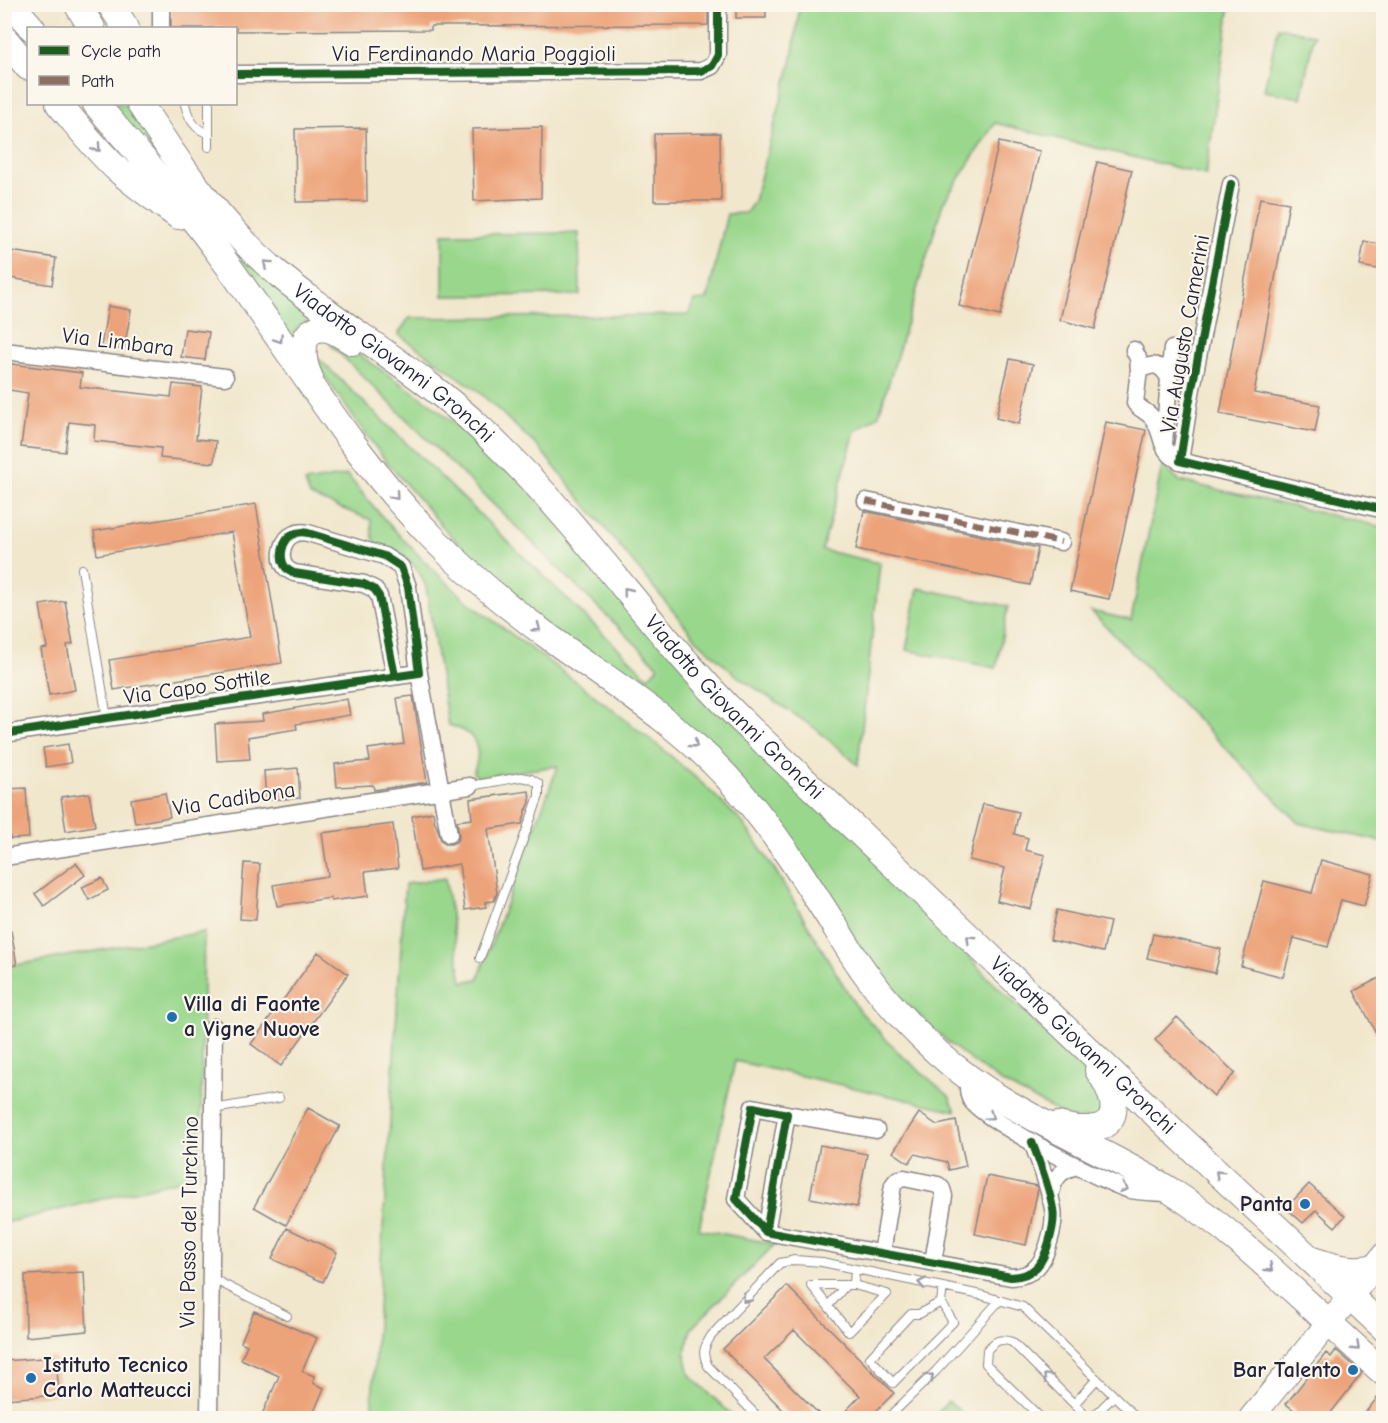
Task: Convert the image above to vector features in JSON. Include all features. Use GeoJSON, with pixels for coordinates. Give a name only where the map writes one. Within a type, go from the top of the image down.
{"type":"FeatureCollection","features":[{"type":"Feature","properties":{"kind":"main road"},"geometry":{"type":"LineString","coordinates":[[11,4],[31,27]]}},
{"type":"Feature","properties":{"kind":"main road"},"geometry":{"type":"LineString","coordinates":[[77,4],[91,27]]}},
{"type":"Feature","properties":{"kind":"main road"},"geometry":{"type":"LineString","coordinates":[[110,4],[125,27]]}},
{"type":"Feature","properties":{"kind":"main road"},"geometry":{"type":"LineString","coordinates":[[4,38],[27,66]]}},
{"type":"Feature","properties":{"kind":"main road"},"geometry":{"type":"LineString","coordinates":[[60,105],[91,142],[132,183],[209,240]]}},
{"type":"Feature","properties":{"kind":"main road","name":"Viadotto Giovanni Gronchi"},"geometry":{"type":"LineString","coordinates":[[97,105],[209,240],[341,429],[406,509],[430,536],[466,570],[540,631],[660,717],[717,765],[769,827],[855,959],[887,1001],[914,1030],[969,1078],[1018,1110],[1148,1178],[1210,1218],[1245,1246],[1383,1373]]}},
{"type":"Feature","properties":{"kind":"main road","name":"Viadotto Giovanni Gronchi"},"geometry":{"type":"LineString","coordinates":[[141,105],[186,173],[219,215],[251,249],[298,290],[414,374],[478,426],[520,467],[576,530],[674,649],[729,708],[1383,1328]]}},
{"type":"Feature","properties":{"kind":"main road"},"geometry":{"type":"LineString","coordinates":[[153,105],[165,143]]}},
{"type":"Feature","properties":{"kind":"main road"},"geometry":{"type":"LineString","coordinates":[[341,429],[306,372],[303,354],[310,333],[318,329],[331,330],[414,374]]}},
{"type":"Feature","properties":{"kind":"main road"},"geometry":{"type":"LineString","coordinates":[[1018,1110],[1052,1123],[1079,1129],[1100,1127],[1112,1117],[1113,1097],[1105,1081],[1052,1016]]}},
{"type":"Feature","properties":{"kind":"street"},"geometry":{"type":"LineString","coordinates":[[161,4],[161,27]]}},
{"type":"Feature","properties":{"kind":"street","name":"Via Ferdinando Maria Poggioli"},"geometry":{"type":"LineString","coordinates":[[237,74],[697,71],[712,66],[718,55],[718,4]]}},
{"type":"Feature","properties":{"kind":"street","name":"Via Augusto Camerini"},"geometry":{"type":"LineString","coordinates":[[1231,184],[1180,461],[1383,510]]}},
{"type":"Feature","properties":{"kind":"street"},"geometry":{"type":"LineString","coordinates":[[1164,444],[1172,349]]}},
{"type":"Feature","properties":{"kind":"street"},"geometry":{"type":"LineString","coordinates":[[1134,350],[1138,358],[1139,370],[1135,404],[1154,419],[1168,453],[1180,461]]}},
{"type":"Feature","properties":{"kind":"street","name":"Via Limbara"},"geometry":{"type":"LineString","coordinates":[[4,351],[225,377]]}},
{"type":"Feature","properties":{"kind":"street"},"geometry":{"type":"LineString","coordinates":[[1139,370],[1149,366],[1158,366],[1169,378]]}},
{"type":"Feature","properties":{"kind":"street"},"geometry":{"type":"LineString","coordinates":[[866,501],[1060,542]]}},
{"type":"Feature","properties":{"kind":"street"},"geometry":{"type":"LineString","coordinates":[[396,676],[378,592],[364,584],[294,573],[287,569],[282,553],[287,538],[293,534],[308,533],[384,556],[401,567],[408,586],[420,673],[449,834]]}},
{"type":"Feature","properties":{"kind":"street","name":"Via Capo Sottile"},"geometry":{"type":"LineString","coordinates":[[4,734],[420,673]]}},
{"type":"Feature","properties":{"kind":"street","name":"Via Cadibona"},"geometry":{"type":"LineString","coordinates":[[4,857],[470,786]]}},
{"type":"Feature","properties":{"kind":"street","name":"Via Passo del Turchino"},"geometry":{"type":"LineString","coordinates":[[209,1419],[214,1027]]}},
{"type":"Feature","properties":{"kind":"street","name":"Viadotto Giovanni Gronchi"},"geometry":{"type":"LineString","coordinates":[[969,1078],[968,1087],[972,1102],[992,1118],[1032,1142],[1113,1185],[1130,1190],[1175,1194]]}},
{"type":"Feature","properties":{"kind":"street"},"geometry":{"type":"LineString","coordinates":[[876,1130],[753,1107],[736,1199],[766,1232],[1011,1277],[1026,1274],[1039,1266],[1045,1257],[1053,1222],[1053,1210],[1032,1142]]}},
{"type":"Feature","properties":{"kind":"street"},"geometry":{"type":"LineString","coordinates":[[766,1232],[787,1114]]}},
{"type":"Feature","properties":{"kind":"street"},"geometry":{"type":"LineString","coordinates":[[1050,1199],[1052,1188],[1059,1174],[1066,1169],[1078,1166]]}},
{"type":"Feature","properties":{"kind":"street"},"geometry":{"type":"LineString","coordinates":[[882,1253],[893,1185],[897,1180],[904,1178],[938,1185],[942,1189],[944,1196],[933,1263]]}},
{"type":"Feature","properties":{"kind":"street"},"geometry":{"type":"LineString","coordinates":[[1307,1257],[1349,1269],[1357,1269],[1379,1261]]}},
{"type":"Feature","properties":{"kind":"street"},"geometry":{"type":"LineString","coordinates":[[1251,1419],[1379,1261]]}},
{"type":"Feature","properties":{"kind":"lane"},"geometry":{"type":"LineString","coordinates":[[185,105],[198,129],[209,133]]}},
{"type":"Feature","properties":{"kind":"lane"},"geometry":{"type":"LineString","coordinates":[[208,105],[209,147]]}},
{"type":"Feature","properties":{"kind":"lane"},"geometry":{"type":"LineString","coordinates":[[82,569],[107,718]]}},
{"type":"Feature","properties":{"kind":"lane"},"geometry":{"type":"LineString","coordinates":[[470,786],[521,777],[539,784],[539,796],[480,958]]}},
{"type":"Feature","properties":{"kind":"lane"},"geometry":{"type":"LineString","coordinates":[[213,1109],[279,1098]]}},
{"type":"Feature","properties":{"kind":"lane"},"geometry":{"type":"LineString","coordinates":[[759,1419],[708,1366],[703,1355],[705,1345],[780,1263],[795,1260],[813,1261],[943,1287],[1023,1307],[1137,1419]]}},
{"type":"Feature","properties":{"kind":"lane"},"geometry":{"type":"LineString","coordinates":[[828,1306],[850,1285],[855,1269]]}},
{"type":"Feature","properties":{"kind":"lane"},"geometry":{"type":"LineString","coordinates":[[210,1278],[287,1316]]}},
{"type":"Feature","properties":{"kind":"lane"},"geometry":{"type":"LineString","coordinates":[[811,1284],[850,1285],[887,1294],[849,1332],[811,1284]]}},
{"type":"Feature","properties":{"kind":"lane"},"geometry":{"type":"LineString","coordinates":[[941,1302],[919,1314],[911,1314],[870,1358],[893,1383],[953,1322],[941,1302],[943,1287]]}},
{"type":"Feature","properties":{"kind":"lane"},"geometry":{"type":"LineString","coordinates":[[888,1419],[936,1371],[1000,1300]]}},
{"type":"Feature","properties":{"kind":"lane"},"geometry":{"type":"LineString","coordinates":[[1041,1419],[986,1364],[987,1350],[994,1343],[1003,1339],[1012,1342],[1090,1419],[1114,1396]]}},
{"type":"Feature","properties":{"kind":"lane"},"geometry":{"type":"LineString","coordinates":[[1074,1404],[1097,1379]]}},
{"type":"Feature","properties":{"kind":"green space"},"geometry":{"type":"Polygon","coordinates":[[[800,4],[1230,5],[1206,175],[995,123],[943,203],[879,415],[855,431],[822,550],[880,563],[858,765],[816,729],[737,676],[697,640],[539,448],[478,391],[398,334],[409,318],[688,315],[694,301],[707,300],[727,214],[746,213],[754,201],[792,59],[800,4]]]}},
{"type":"Feature","properties":{"kind":"green space"},"geometry":{"type":"Polygon","coordinates":[[[1278,27],[1314,35],[1301,98],[1264,91],[1278,27]]]}},
{"type":"Feature","properties":{"kind":"green space"},"geometry":{"type":"Polygon","coordinates":[[[107,105],[131,105],[316,314],[298,327],[290,341],[107,105]]]}},
{"type":"Feature","properties":{"kind":"green space"},"geometry":{"type":"Polygon","coordinates":[[[579,233],[580,295],[443,296],[443,234],[579,233]]]}},
{"type":"Feature","properties":{"kind":"green space"},"geometry":{"type":"Polygon","coordinates":[[[338,340],[431,404],[510,470],[946,929],[984,974],[1104,1087],[1104,1118],[1071,1119],[1005,1084],[951,1045],[885,984],[793,846],[519,603],[473,559],[385,460],[326,378],[315,360],[315,355],[648,677],[659,667],[330,344],[338,340]]]}},
{"type":"Feature","properties":{"kind":"green space"},"geometry":{"type":"Polygon","coordinates":[[[1162,466],[1180,481],[1383,527],[1383,842],[1299,823],[1091,611],[1131,620],[1162,466]]]}},
{"type":"Feature","properties":{"kind":"green space"},"geometry":{"type":"Polygon","coordinates":[[[347,475],[385,520],[468,602],[665,751],[743,823],[775,870],[857,1008],[899,1053],[949,1096],[956,1111],[735,1061],[699,1229],[775,1244],[691,1329],[685,1353],[690,1375],[735,1418],[371,1418],[405,884],[445,878],[462,982],[478,979],[558,766],[478,777],[473,773],[478,756],[475,742],[465,732],[448,725],[426,587],[421,576],[405,557],[376,543],[372,535],[371,520],[310,496],[305,482],[347,475]]]}},
{"type":"Feature","properties":{"kind":"green space"},"geometry":{"type":"Polygon","coordinates":[[[918,588],[1008,606],[996,668],[906,650],[918,588]]]}},
{"type":"Feature","properties":{"kind":"green space"},"geometry":{"type":"Polygon","coordinates":[[[204,932],[200,1175],[5,1223],[5,967],[204,932]]]}},
{"type":"Feature","properties":{"kind":"green space"},"geometry":{"type":"Polygon","coordinates":[[[948,1401],[968,1418],[933,1418],[948,1401]]]}},
{"type":"Feature","properties":{"kind":"building"},"geometry":{"type":"Polygon","coordinates":[[[171,4],[708,4],[708,25],[431,26],[431,30],[237,31],[237,27],[171,27],[171,4]]]}},
{"type":"Feature","properties":{"kind":"building"},"geometry":{"type":"Polygon","coordinates":[[[736,4],[766,4],[766,18],[736,18],[736,4]]]}},
{"type":"Feature","properties":{"kind":"building"},"geometry":{"type":"Polygon","coordinates":[[[542,127],[541,198],[474,201],[472,129],[542,127]]]}},
{"type":"Feature","properties":{"kind":"building"},"geometry":{"type":"Polygon","coordinates":[[[366,128],[367,201],[296,202],[295,129],[366,128]]]}},
{"type":"Feature","properties":{"kind":"building"},"geometry":{"type":"Polygon","coordinates":[[[720,133],[721,201],[654,201],[654,134],[720,133]]]}},
{"type":"Feature","properties":{"kind":"building"},"geometry":{"type":"Polygon","coordinates":[[[999,142],[1040,151],[1000,316],[959,306],[999,142]]]}},
{"type":"Feature","properties":{"kind":"building"},"geometry":{"type":"Polygon","coordinates":[[[1097,162],[1132,170],[1095,329],[1060,320],[1097,162]]]}},
{"type":"Feature","properties":{"kind":"building"},"geometry":{"type":"Polygon","coordinates":[[[1260,198],[1289,203],[1254,393],[1320,405],[1315,432],[1220,414],[1260,198]]]}},
{"type":"Feature","properties":{"kind":"building"},"geometry":{"type":"Polygon","coordinates":[[[1364,241],[1383,245],[1383,270],[1360,266],[1364,241]]]}},
{"type":"Feature","properties":{"kind":"building"},"geometry":{"type":"Polygon","coordinates":[[[4,250],[56,258],[52,285],[4,277],[4,250]]]}},
{"type":"Feature","properties":{"kind":"building"},"geometry":{"type":"Polygon","coordinates":[[[108,306],[131,310],[124,350],[101,346],[108,306]]]}},
{"type":"Feature","properties":{"kind":"building"},"geometry":{"type":"Polygon","coordinates":[[[185,329],[209,332],[205,360],[181,357],[185,329]]]}},
{"type":"Feature","properties":{"kind":"building"},"geometry":{"type":"Polygon","coordinates":[[[1010,359],[1033,364],[1019,424],[996,418],[1010,359]]]}},
{"type":"Feature","properties":{"kind":"building"},"geometry":{"type":"Polygon","coordinates":[[[4,363],[82,373],[80,387],[171,397],[173,384],[202,387],[196,439],[216,441],[214,463],[160,458],[161,448],[94,441],[95,425],[69,422],[65,452],[21,447],[28,393],[4,389],[4,363]]]}},
{"type":"Feature","properties":{"kind":"building"},"geometry":{"type":"Polygon","coordinates":[[[1106,422],[1146,430],[1109,599],[1070,591],[1106,422]]]}},
{"type":"Feature","properties":{"kind":"building"},"geometry":{"type":"Polygon","coordinates":[[[256,504],[282,663],[114,690],[109,660],[250,637],[232,532],[97,555],[94,531],[256,504]]]}},
{"type":"Feature","properties":{"kind":"building"},"geometry":{"type":"Polygon","coordinates":[[[864,511],[1038,548],[1030,585],[856,549],[864,511]]]}},
{"type":"Feature","properties":{"kind":"building"},"geometry":{"type":"Polygon","coordinates":[[[65,601],[73,644],[67,645],[75,690],[49,695],[41,649],[47,648],[40,605],[65,601]]]}},
{"type":"Feature","properties":{"kind":"building"},"geometry":{"type":"Polygon","coordinates":[[[413,696],[427,782],[374,790],[373,785],[337,787],[335,764],[370,761],[368,749],[404,744],[397,698],[413,696]]]}},
{"type":"Feature","properties":{"kind":"building"},"geometry":{"type":"Polygon","coordinates":[[[347,699],[350,715],[296,724],[297,729],[248,737],[250,759],[217,761],[215,724],[263,721],[262,714],[347,699]]]}},
{"type":"Feature","properties":{"kind":"building"},"geometry":{"type":"Polygon","coordinates":[[[68,744],[71,763],[46,767],[43,748],[68,744]]]}},
{"type":"Feature","properties":{"kind":"building"},"geometry":{"type":"Polygon","coordinates":[[[298,768],[300,798],[266,800],[264,771],[298,768]]]}},
{"type":"Feature","properties":{"kind":"building"},"geometry":{"type":"Polygon","coordinates":[[[26,788],[29,838],[10,839],[7,789],[26,788]]]}},
{"type":"Feature","properties":{"kind":"building"},"geometry":{"type":"Polygon","coordinates":[[[529,791],[530,802],[525,810],[522,824],[488,829],[497,893],[494,901],[485,902],[486,907],[465,910],[459,864],[420,871],[412,816],[433,812],[441,840],[445,844],[451,844],[459,837],[457,821],[472,819],[470,799],[529,791]]]}},
{"type":"Feature","properties":{"kind":"building"},"geometry":{"type":"Polygon","coordinates":[[[89,793],[95,826],[66,831],[61,797],[89,793]]]}},
{"type":"Feature","properties":{"kind":"building"},"geometry":{"type":"Polygon","coordinates":[[[165,793],[170,817],[135,823],[131,799],[165,793]]]}},
{"type":"Feature","properties":{"kind":"building"},"geometry":{"type":"Polygon","coordinates":[[[983,804],[1019,812],[1014,834],[1028,838],[1025,850],[1045,855],[1031,909],[997,901],[1005,868],[969,860],[983,804]]]}},
{"type":"Feature","properties":{"kind":"building"},"geometry":{"type":"Polygon","coordinates":[[[393,824],[398,868],[365,872],[368,896],[331,901],[330,898],[277,906],[273,885],[328,876],[322,833],[393,824]]]}},
{"type":"Feature","properties":{"kind":"building"},"geometry":{"type":"Polygon","coordinates":[[[1321,860],[1373,874],[1364,906],[1341,900],[1328,947],[1294,938],[1283,977],[1241,966],[1264,881],[1312,893],[1321,860]]]}},
{"type":"Feature","properties":{"kind":"building"},"geometry":{"type":"Polygon","coordinates":[[[76,863],[85,875],[44,906],[35,894],[76,863]]]}},
{"type":"Feature","properties":{"kind":"building"},"geometry":{"type":"Polygon","coordinates":[[[244,863],[260,864],[256,920],[240,919],[244,863]]]}},
{"type":"Feature","properties":{"kind":"building"},"geometry":{"type":"Polygon","coordinates":[[[102,878],[108,890],[89,900],[82,887],[102,878]]]}},
{"type":"Feature","properties":{"kind":"building"},"geometry":{"type":"Polygon","coordinates":[[[1057,910],[1110,922],[1103,952],[1050,940],[1057,910]]]}},
{"type":"Feature","properties":{"kind":"building"},"geometry":{"type":"Polygon","coordinates":[[[4,931],[11,931],[17,965],[4,967],[4,931]]]}},
{"type":"Feature","properties":{"kind":"building"},"geometry":{"type":"Polygon","coordinates":[[[1153,934],[1221,949],[1215,973],[1147,958],[1153,934]]]}},
{"type":"Feature","properties":{"kind":"building"},"geometry":{"type":"Polygon","coordinates":[[[318,952],[348,974],[281,1066],[251,1044],[318,952]]]}},
{"type":"Feature","properties":{"kind":"building"},"geometry":{"type":"Polygon","coordinates":[[[1383,976],[1383,1046],[1354,991],[1383,976]]]}},
{"type":"Feature","properties":{"kind":"building"},"geometry":{"type":"Polygon","coordinates":[[[1177,1017],[1235,1073],[1214,1096],[1155,1040],[1177,1017]]]}},
{"type":"Feature","properties":{"kind":"building"},"geometry":{"type":"Polygon","coordinates":[[[308,1108],[340,1126],[286,1225],[254,1207],[308,1108]]]}},
{"type":"Feature","properties":{"kind":"building"},"geometry":{"type":"Polygon","coordinates":[[[919,1113],[937,1125],[956,1121],[966,1166],[949,1170],[947,1162],[915,1154],[909,1163],[893,1152],[919,1113]]]}},
{"type":"Feature","properties":{"kind":"building"},"geometry":{"type":"Polygon","coordinates":[[[820,1145],[867,1154],[857,1207],[810,1198],[820,1145]]]}},
{"type":"Feature","properties":{"kind":"building"},"geometry":{"type":"Polygon","coordinates":[[[987,1176],[1037,1186],[1026,1245],[975,1234],[987,1176]]]}},
{"type":"Feature","properties":{"kind":"building"},"geometry":{"type":"Polygon","coordinates":[[[1309,1184],[1345,1216],[1335,1227],[1316,1210],[1303,1223],[1286,1208],[1309,1184]]]}},
{"type":"Feature","properties":{"kind":"building"},"geometry":{"type":"Polygon","coordinates":[[[287,1228],[337,1252],[323,1282],[272,1259],[287,1228]]]}},
{"type":"Feature","properties":{"kind":"building"},"geometry":{"type":"Polygon","coordinates":[[[84,1272],[87,1331],[26,1337],[25,1275],[84,1272]]]}},
{"type":"Feature","properties":{"kind":"building"},"geometry":{"type":"Polygon","coordinates":[[[787,1286],[894,1393],[868,1419],[838,1419],[860,1396],[794,1330],[764,1359],[824,1419],[792,1419],[723,1349],[787,1286]]]}},
{"type":"Feature","properties":{"kind":"building"},"geometry":{"type":"Polygon","coordinates":[[[254,1311],[317,1338],[302,1371],[314,1376],[313,1383],[324,1388],[311,1419],[260,1419],[279,1376],[241,1359],[247,1345],[241,1342],[254,1311]]]}},
{"type":"Feature","properties":{"kind":"building"},"geometry":{"type":"Polygon","coordinates":[[[1336,1350],[1362,1373],[1326,1419],[1289,1419],[1295,1411],[1286,1404],[1326,1353],[1331,1357],[1336,1350]]]}},
{"type":"Feature","properties":{"kind":"building","name":"Istituto Tecnico Carlo Matteucci"},"geometry":{"type":"Polygon","coordinates":[[[56,1357],[59,1395],[4,1399],[4,1361],[56,1357]]]}},
{"type":"Feature","properties":{"kind":"building"},"geometry":{"type":"Polygon","coordinates":[[[1383,1391],[1383,1419],[1360,1419],[1383,1391]]]}},
{"type":"Feature","properties":{"kind":"marked path"},"geometry":{"type":"LineString","coordinates":[[866,501],[1061,542]]}},
{"type":"Feature","properties":{"kind":"cycle path"},"geometry":{"type":"LineString","coordinates":[[237,74],[701,71],[712,66],[718,55],[718,4]]}},
{"type":"Feature","properties":{"kind":"cycle path"},"geometry":{"type":"LineString","coordinates":[[1231,184],[1180,461],[1384,510]]}},
{"type":"Feature","properties":{"kind":"cycle path"},"geometry":{"type":"LineString","coordinates":[[4,734],[419,673],[408,587],[401,567],[384,556],[308,533],[299,533],[290,536],[282,549],[282,559],[287,569],[294,573],[364,584],[374,589],[379,596],[395,676]]}},
{"type":"Feature","properties":{"kind":"cycle path"},"geometry":{"type":"LineString","coordinates":[[766,1232],[787,1114],[753,1107],[736,1199],[766,1232],[1011,1277],[1026,1274],[1037,1267],[1044,1256],[1054,1217],[1047,1183],[1032,1142]]}},
{"type":"Feature","properties":{"kind":"place","name":"Villa di Faonte a Vigne Nuove"},"geometry":{"type":"Point","coordinates":[172,1017]}},
{"type":"Feature","properties":{"kind":"place","name":"Panta"},"geometry":{"type":"Point","coordinates":[1305,1204]}},
{"type":"Feature","properties":{"kind":"place","name":"Bar Talento"},"geometry":{"type":"Point","coordinates":[1353,1370]}},
{"type":"Feature","properties":{"kind":"place","name":"Istituto Tecnico Carlo Matteucci"},"geometry":{"type":"Point","coordinates":[31,1378]}}]}
